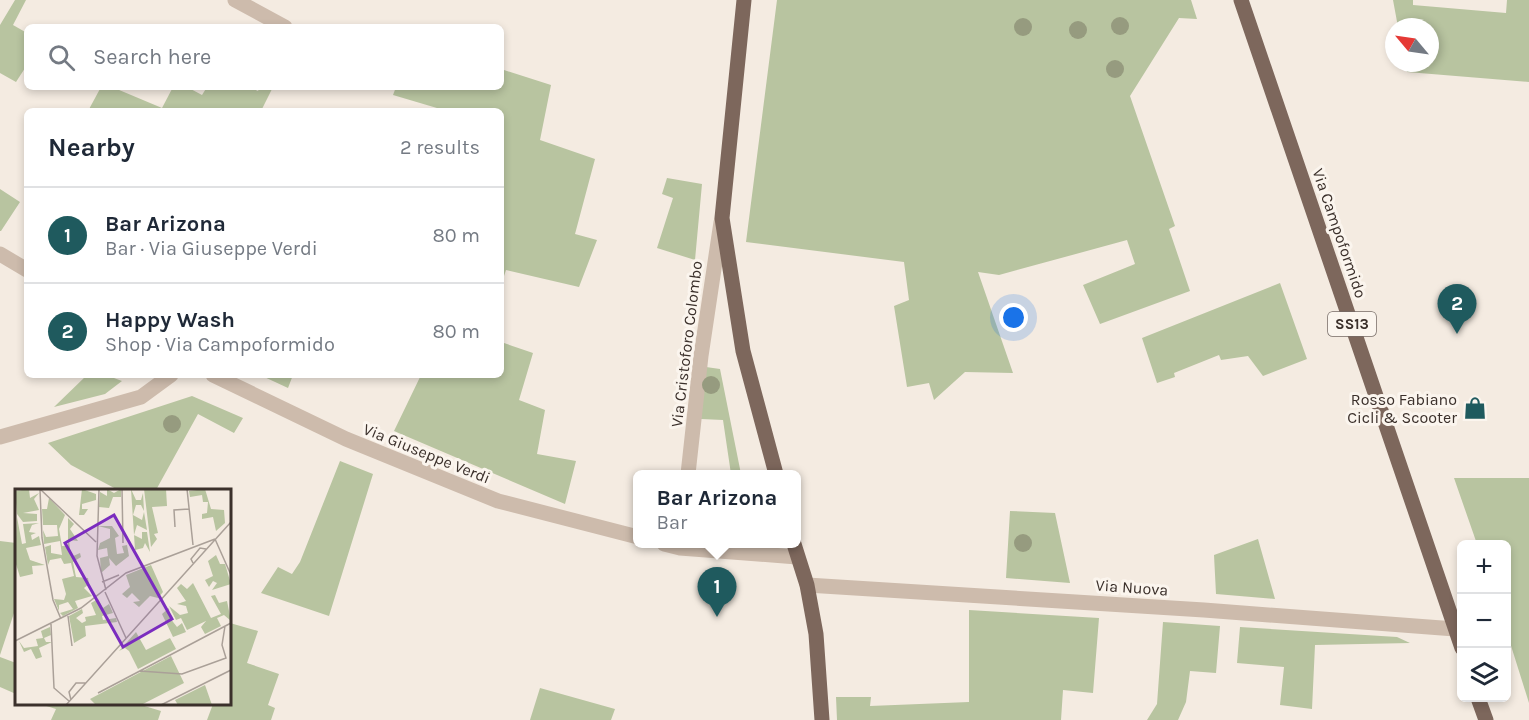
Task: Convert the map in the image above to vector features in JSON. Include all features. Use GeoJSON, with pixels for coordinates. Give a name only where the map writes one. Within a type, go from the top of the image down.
{"type":"FeatureCollection","features":[{"type":"Feature","properties":{"kind":"main road","name":"Via Cristoforo Colombo"},"geometry":{"type":"LineString","coordinates":[[744,0],[722,218],[743,351],[775,470]]}},
{"type":"Feature","properties":{"kind":"main road","name":"Via Campoformido"},"geometry":{"type":"LineString","coordinates":[[1241,0],[1457,635]]}},
{"type":"Feature","properties":{"kind":"main road"},"geometry":{"type":"LineString","coordinates":[[796,550],[807,585],[816,634],[822,720]]}},
{"type":"Feature","properties":{"kind":"main road"},"geometry":{"type":"LineString","coordinates":[[1479,702],[1486,720]]}},
{"type":"Feature","properties":{"kind":"street"},"geometry":{"type":"LineString","coordinates":[[235,0],[279,24]]}},
{"type":"Feature","properties":{"kind":"street","name":"Via Cristoforo Colombo"},"geometry":{"type":"LineString","coordinates":[[688,470],[701,356],[722,218]]}},
{"type":"Feature","properties":{"kind":"street"},"geometry":{"type":"LineString","coordinates":[[0,254],[24,268]]}},
{"type":"Feature","properties":{"kind":"street"},"geometry":{"type":"LineString","coordinates":[[0,437],[141,397],[167,378]]}},
{"type":"Feature","properties":{"kind":"street","name":"Via Giuseppe Verdi"},"geometry":{"type":"LineString","coordinates":[[219,378],[346,439],[498,501],[633,536]]}},
{"type":"Feature","properties":{"kind":"street"},"geometry":{"type":"LineString","coordinates":[[738,548],[796,550]]}},
{"type":"Feature","properties":{"kind":"street","name":"Via Nuova"},"geometry":{"type":"LineString","coordinates":[[807,585],[1192,609],[1455,629]]}},
{"type":"Feature","properties":{"kind":"green space"},"geometry":{"type":"Polygon","coordinates":[[[15,0],[26,0],[13,25],[24,31],[24,70],[16,82],[0,73],[0,25],[15,0]]]}},
{"type":"Feature","properties":{"kind":"green space"},"geometry":{"type":"Polygon","coordinates":[[[777,0],[1191,0],[1197,19],[1179,18],[1130,96],[1175,226],[1169,229],[1190,291],[1100,324],[1083,285],[1135,264],[1127,240],[999,275],[978,272],[1013,373],[965,372],[934,400],[929,383],[907,387],[894,306],[909,300],[904,262],[746,242],[777,0]]]}},
{"type":"Feature","properties":{"kind":"green space"},"geometry":{"type":"Polygon","coordinates":[[[1393,0],[1413,0],[1413,5],[1506,13],[1507,0],[1529,0],[1529,82],[1407,72],[1439,72],[1439,18],[1396,18],[1393,0]]]}},
{"type":"Feature","properties":{"kind":"green space"},"geometry":{"type":"Polygon","coordinates":[[[504,70],[551,85],[540,140],[595,159],[575,234],[597,240],[579,287],[506,270],[504,276],[504,108],[437,108],[393,95],[395,90],[504,90],[504,70]]]}},
{"type":"Feature","properties":{"kind":"green space"},"geometry":{"type":"Polygon","coordinates":[[[99,90],[119,90],[162,108],[90,108],[99,90]]]}},
{"type":"Feature","properties":{"kind":"green space"},"geometry":{"type":"Polygon","coordinates":[[[171,90],[193,90],[202,95],[205,90],[272,90],[262,108],[162,108],[171,90]]]}},
{"type":"Feature","properties":{"kind":"green space"},"geometry":{"type":"Polygon","coordinates":[[[667,178],[702,184],[695,260],[657,248],[673,198],[662,194],[667,178]]]}},
{"type":"Feature","properties":{"kind":"green space"},"geometry":{"type":"Polygon","coordinates":[[[0,189],[20,202],[1,231],[0,231],[0,189]]]}},
{"type":"Feature","properties":{"kind":"green space"},"geometry":{"type":"Polygon","coordinates":[[[1280,283],[1307,359],[1263,376],[1248,356],[1221,360],[1219,355],[1174,373],[1175,377],[1157,383],[1142,338],[1280,283]]]}},
{"type":"Feature","properties":{"kind":"green space"},"geometry":{"type":"Polygon","coordinates":[[[504,343],[533,353],[519,400],[545,410],[537,454],[576,461],[565,504],[394,431],[420,378],[504,378],[504,343]]]}},
{"type":"Feature","properties":{"kind":"green space"},"geometry":{"type":"Polygon","coordinates":[[[706,367],[720,369],[740,470],[730,470],[723,420],[701,419],[706,367]]]}},
{"type":"Feature","properties":{"kind":"green space"},"geometry":{"type":"Polygon","coordinates":[[[84,378],[114,378],[122,381],[105,394],[54,407],[84,378]]]}},
{"type":"Feature","properties":{"kind":"green space"},"geometry":{"type":"Polygon","coordinates":[[[266,378],[292,378],[288,388],[266,378]]]}},
{"type":"Feature","properties":{"kind":"green space"},"geometry":{"type":"Polygon","coordinates":[[[192,396],[243,418],[234,433],[198,414],[157,489],[116,489],[71,465],[48,443],[192,396]]]}},
{"type":"Feature","properties":{"kind":"green space"},"geometry":{"type":"Polygon","coordinates":[[[340,461],[373,474],[329,616],[261,593],[278,567],[292,574],[300,562],[340,461]]]}},
{"type":"Feature","properties":{"kind":"green space"},"geometry":{"type":"Polygon","coordinates":[[[1454,478],[1529,478],[1529,703],[1511,646],[1511,540],[1476,540],[1454,478]]]}},
{"type":"Feature","properties":{"kind":"green space"},"geometry":{"type":"Polygon","coordinates":[[[1010,511],[1055,513],[1070,583],[1006,578],[1010,511]]]}},
{"type":"Feature","properties":{"kind":"green space"},"geometry":{"type":"Polygon","coordinates":[[[1258,539],[1275,599],[1216,594],[1214,555],[1258,539]]]}},
{"type":"Feature","properties":{"kind":"green space"},"geometry":{"type":"Polygon","coordinates":[[[0,541],[15,543],[15,610],[0,655],[0,541]]]}},
{"type":"Feature","properties":{"kind":"green space"},"geometry":{"type":"Polygon","coordinates":[[[969,610],[1099,618],[1093,693],[1063,690],[1061,720],[837,720],[836,697],[871,697],[870,706],[969,702],[969,610]]]}},
{"type":"Feature","properties":{"kind":"green space"},"geometry":{"type":"Polygon","coordinates":[[[1163,622],[1220,626],[1216,673],[1190,671],[1186,702],[1178,720],[1147,720],[1157,704],[1163,622]]]}},
{"type":"Feature","properties":{"kind":"green space"},"geometry":{"type":"Polygon","coordinates":[[[231,623],[258,631],[247,663],[279,674],[268,705],[275,708],[271,720],[207,720],[213,705],[231,705],[231,623]]]}},
{"type":"Feature","properties":{"kind":"green space"},"geometry":{"type":"Polygon","coordinates":[[[1240,627],[1397,637],[1410,643],[1315,645],[1312,709],[1280,705],[1284,667],[1237,663],[1240,627]]]}},
{"type":"Feature","properties":{"kind":"green space"},"geometry":{"type":"Polygon","coordinates":[[[0,657],[15,663],[15,694],[0,687],[0,657]]]}},
{"type":"Feature","properties":{"kind":"green space"},"geometry":{"type":"Polygon","coordinates":[[[540,688],[615,709],[611,720],[530,720],[540,688]]]}},
{"type":"Feature","properties":{"kind":"green space"},"geometry":{"type":"Polygon","coordinates":[[[43,705],[141,705],[161,711],[158,720],[51,720],[56,709],[43,705]]]}},
{"type":"Feature","properties":{"kind":"place","name":"Happy Wash"},"geometry":{"type":"Point","coordinates":[1457,334]}},
{"type":"Feature","properties":{"kind":"place","name":"Rosso Fabiano Cicli & Scooter"},"geometry":{"type":"Point","coordinates":[1475,408]}},
{"type":"Feature","properties":{"kind":"place","name":"Bar Arizona"},"geometry":{"type":"Point","coordinates":[717,617]}}]}
